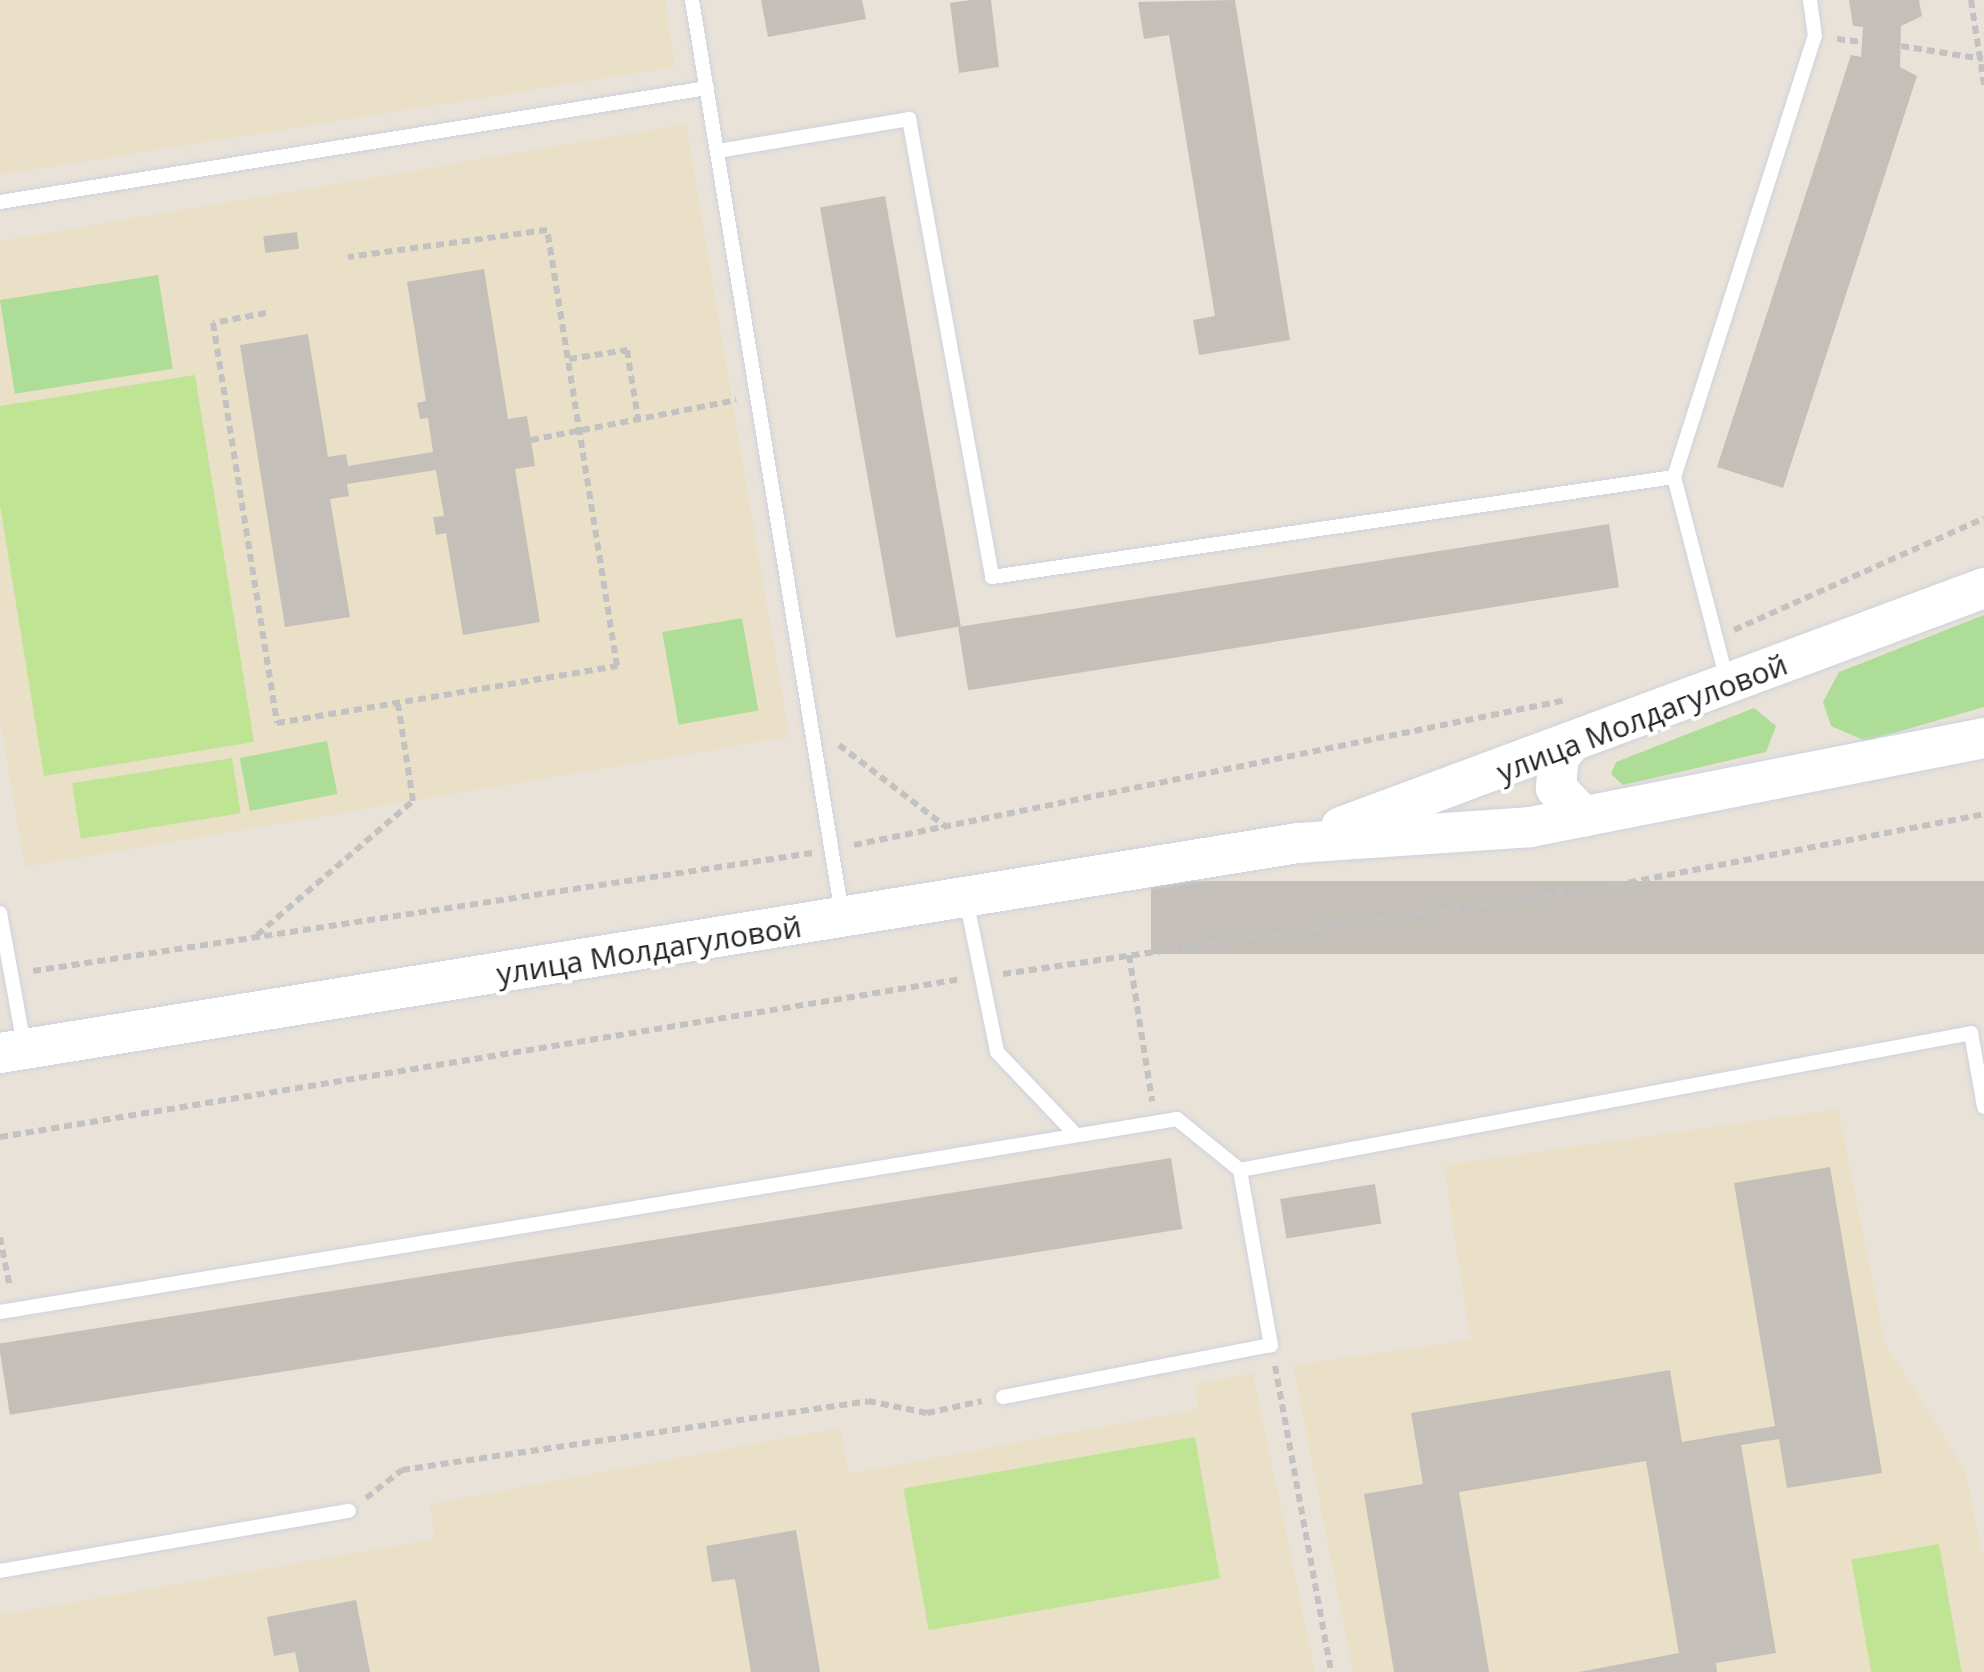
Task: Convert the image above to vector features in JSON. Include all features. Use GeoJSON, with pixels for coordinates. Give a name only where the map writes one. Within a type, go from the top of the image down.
{"type":"FeatureCollection","features":[{"type":"Feature","properties":{"kind":"main road","name":"улица Молдагуловой"},"geometry":{"type":"LineString","coordinates":[[1298,843],[1984,588]]}},
{"type":"Feature","properties":{"kind":"main road","name":"улица Молдагуловой"},"geometry":{"type":"LineString","coordinates":[[12,1051],[842,920],[1298,843],[1530,827],[1984,738]]}},
{"type":"Feature","properties":{"kind":"main road"},"geometry":{"type":"LineString","coordinates":[[1568,745],[1559,757],[1556,788],[1584,817]]}},
{"type":"Feature","properties":{"kind":"lane"},"geometry":{"type":"LineString","coordinates":[[692,0],[760,396],[842,920]]}},
{"type":"Feature","properties":{"kind":"lane"},"geometry":{"type":"LineString","coordinates":[[1728,685],[1674,477],[1816,36],[1810,0]]}},
{"type":"Feature","properties":{"kind":"lane"},"geometry":{"type":"LineString","coordinates":[[0,202],[707,88]]}},
{"type":"Feature","properties":{"kind":"lane"},"geometry":{"type":"LineString","coordinates":[[718,152],[908,119],[992,577],[1674,477]]}},
{"type":"Feature","properties":{"kind":"lane"},"geometry":{"type":"LineString","coordinates":[[966,898],[997,1052],[1075,1134]]}},
{"type":"Feature","properties":{"kind":"lane"},"geometry":{"type":"LineString","coordinates":[[0,913],[10,975],[12,1051]]}},
{"type":"Feature","properties":{"kind":"lane"},"geometry":{"type":"LineString","coordinates":[[1240,1170],[1971,1033],[1984,1107]]}},
{"type":"Feature","properties":{"kind":"lane"},"geometry":{"type":"LineString","coordinates":[[7,1310],[1177,1119],[1240,1170],[1271,1346],[1002,1397]]}},
{"type":"Feature","properties":{"kind":"lane"},"geometry":{"type":"LineString","coordinates":[[0,1572],[349,1511]]}},
{"type":"Feature","properties":{"kind":"path"},"geometry":{"type":"LineString","coordinates":[[1971,0],[1984,84]]}},
{"type":"Feature","properties":{"kind":"path"},"geometry":{"type":"LineString","coordinates":[[1901,46],[1982,58]]}},
{"type":"Feature","properties":{"kind":"path"},"geometry":{"type":"LineString","coordinates":[[266,313],[213,323],[277,723],[617,666],[548,230],[348,257]]}},
{"type":"Feature","properties":{"kind":"path"},"geometry":{"type":"LineString","coordinates":[[568,359],[627,350],[638,419]]}},
{"type":"Feature","properties":{"kind":"path"},"geometry":{"type":"LineString","coordinates":[[531,440],[760,396]]}},
{"type":"Feature","properties":{"kind":"path"},"geometry":{"type":"LineString","coordinates":[[1715,639],[1984,518]]}},
{"type":"Feature","properties":{"kind":"path"},"geometry":{"type":"LineString","coordinates":[[10,975],[830,850],[1510,716],[1583,695]]}},
{"type":"Feature","properties":{"kind":"path"},"geometry":{"type":"LineString","coordinates":[[254,938],[413,801],[398,704]]}},
{"type":"Feature","properties":{"kind":"path"},"geometry":{"type":"LineString","coordinates":[[810,723],[946,827]]}},
{"type":"Feature","properties":{"kind":"path"},"geometry":{"type":"LineString","coordinates":[[1130,955],[1156,1122]]}},
{"type":"Feature","properties":{"kind":"path"},"geometry":{"type":"LineString","coordinates":[[0,1237],[7,1310]]}},
{"type":"Feature","properties":{"kind":"path"},"geometry":{"type":"LineString","coordinates":[[1271,1346],[1331,1672]]}},
{"type":"Feature","properties":{"kind":"path"},"geometry":{"type":"LineString","coordinates":[[349,1511],[402,1470],[868,1401],[927,1412],[1002,1397]]}},
{"type":"Feature","properties":{"kind":"shaded area"},"geometry":{"type":"Polygon","coordinates":[[[0,0],[665,0],[675,67],[0,175],[0,0]]]}},
{"type":"Feature","properties":{"kind":"shaded area"},"geometry":{"type":"Polygon","coordinates":[[[686,124],[789,737],[25,867],[0,721],[0,241],[686,124]]]}},
{"type":"Feature","properties":{"kind":"shaded area"},"geometry":{"type":"Polygon","coordinates":[[[1838,1109],[1885,1343],[1965,1470],[1984,1561],[1984,1672],[1353,1672],[1293,1365],[1470,1340],[1444,1165],[1838,1109]]]}},
{"type":"Feature","properties":{"kind":"shaded area"},"geometry":{"type":"Polygon","coordinates":[[[1253,1373],[1315,1672],[0,1672],[0,1615],[435,1539],[430,1504],[840,1428],[848,1474],[1198,1409],[1195,1384],[1253,1373]]]}},
{"type":"Feature","properties":{"kind":"green space"},"geometry":{"type":"Polygon","coordinates":[[[158,275],[173,369],[15,394],[0,300],[158,275]]]}},
{"type":"Feature","properties":{"kind":"green space"},"geometry":{"type":"Polygon","coordinates":[[[195,375],[254,742],[44,776],[0,505],[0,406],[195,375]]]}},
{"type":"Feature","properties":{"kind":"green space"},"geometry":{"type":"Polygon","coordinates":[[[1984,615],[1984,707],[1866,741],[1831,726],[1823,702],[1839,672],[1984,615]]]}},
{"type":"Feature","properties":{"kind":"green space"},"geometry":{"type":"Polygon","coordinates":[[[742,618],[758,711],[679,725],[662,632],[742,618]]]}},
{"type":"Feature","properties":{"kind":"green space"},"geometry":{"type":"Polygon","coordinates":[[[1754,708],[1776,726],[1766,752],[1623,785],[1611,774],[1616,762],[1754,708]]]}},
{"type":"Feature","properties":{"kind":"green space"},"geometry":{"type":"Polygon","coordinates":[[[327,741],[337,794],[250,811],[240,758],[327,741]]]}},
{"type":"Feature","properties":{"kind":"green space"},"geometry":{"type":"Polygon","coordinates":[[[232,758],[241,813],[81,839],[72,783],[232,758]]]}},
{"type":"Feature","properties":{"kind":"green space"},"geometry":{"type":"Polygon","coordinates":[[[1195,1437],[1220,1579],[929,1630],[903,1488],[1195,1437]]]}},
{"type":"Feature","properties":{"kind":"green space"},"geometry":{"type":"Polygon","coordinates":[[[1939,1544],[1962,1672],[1871,1672],[1851,1559],[1939,1544]]]}},
{"type":"Feature","properties":{"kind":"building"},"geometry":{"type":"Polygon","coordinates":[[[761,0],[862,0],[866,19],[768,37],[761,0]]]}},
{"type":"Feature","properties":{"kind":"building"},"geometry":{"type":"Polygon","coordinates":[[[991,0],[999,67],[959,73],[950,3],[991,0]]]}},
{"type":"Feature","properties":{"kind":"building"},"geometry":{"type":"Polygon","coordinates":[[[1235,0],[1290,340],[1199,355],[1193,320],[1215,316],[1169,35],[1144,39],[1138,2],[1235,0]]]}},
{"type":"Feature","properties":{"kind":"building"},"geometry":{"type":"Polygon","coordinates":[[[1849,0],[1919,0],[1922,16],[1901,26],[1900,67],[1917,76],[1783,488],[1717,467],[1851,55],[1861,57],[1863,27],[1853,26],[1849,0]]]}},
{"type":"Feature","properties":{"kind":"building"},"geometry":{"type":"Polygon","coordinates":[[[885,196],[961,626],[896,638],[820,207],[885,196]]]}},
{"type":"Feature","properties":{"kind":"building"},"geometry":{"type":"Polygon","coordinates":[[[297,232],[299,249],[265,253],[263,236],[297,232]]]}},
{"type":"Feature","properties":{"kind":"building"},"geometry":{"type":"Polygon","coordinates":[[[484,269],[508,419],[527,416],[531,440],[535,466],[515,469],[540,622],[463,635],[446,533],[436,535],[433,517],[444,516],[436,470],[347,484],[349,496],[330,499],[350,617],[285,627],[240,345],[308,334],[328,457],[346,454],[348,466],[433,452],[428,418],[420,419],[417,403],[426,401],[407,282],[484,269]]]}},
{"type":"Feature","properties":{"kind":"building"},"geometry":{"type":"Polygon","coordinates":[[[1609,524],[1619,587],[968,690],[958,627],[1609,524]]]}},
{"type":"Feature","properties":{"kind":"building"},"geometry":{"type":"Polygon","coordinates":[[[1151,881],[1984,881],[1984,954],[1151,954],[1151,881]]]}},
{"type":"Feature","properties":{"kind":"building"},"geometry":{"type":"Polygon","coordinates":[[[1171,1158],[1182,1229],[10,1415],[0,1343],[1171,1158]]]}},
{"type":"Feature","properties":{"kind":"building"},"geometry":{"type":"Polygon","coordinates":[[[1830,1167],[1882,1473],[1787,1488],[1779,1439],[1741,1445],[1776,1653],[1716,1663],[1717,1672],[1579,1672],[1679,1653],[1646,1461],[1459,1492],[1489,1672],[1394,1672],[1364,1494],[1423,1484],[1411,1413],[1670,1370],[1682,1442],[1775,1426],[1734,1183],[1830,1167]]]}},
{"type":"Feature","properties":{"kind":"building"},"geometry":{"type":"Polygon","coordinates":[[[1375,1184],[1381,1224],[1286,1239],[1280,1199],[1375,1184]]]}},
{"type":"Feature","properties":{"kind":"building"},"geometry":{"type":"Polygon","coordinates":[[[796,1530],[820,1672],[751,1672],[735,1579],[712,1582],[706,1546],[796,1530]]]}},
{"type":"Feature","properties":{"kind":"building"},"geometry":{"type":"Polygon","coordinates":[[[356,1600],[370,1672],[299,1672],[295,1652],[274,1656],[267,1617],[356,1600]]]}}]}
